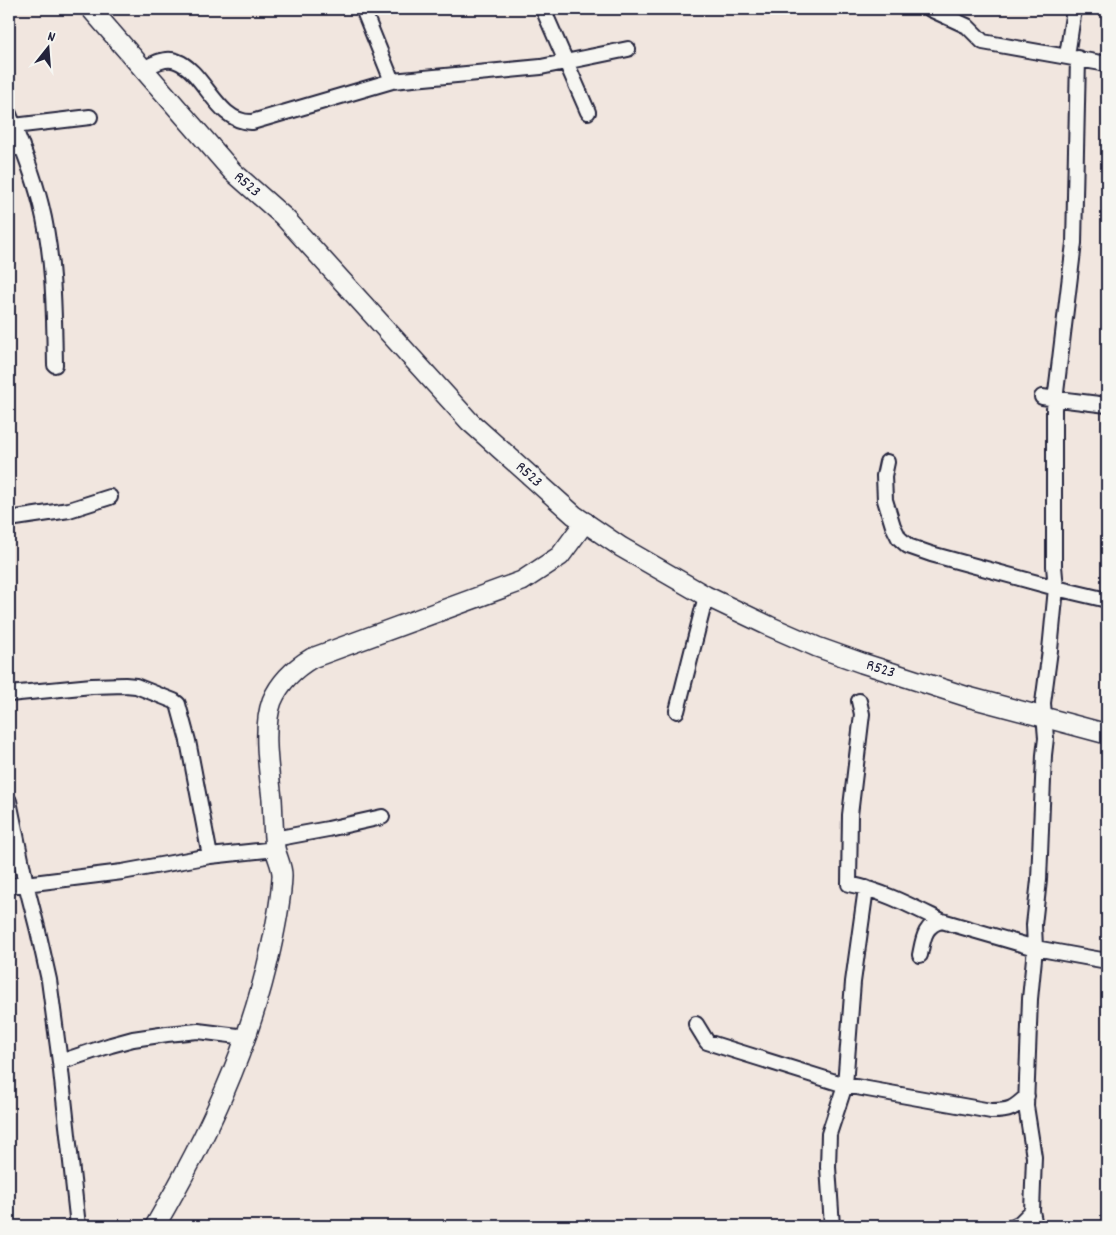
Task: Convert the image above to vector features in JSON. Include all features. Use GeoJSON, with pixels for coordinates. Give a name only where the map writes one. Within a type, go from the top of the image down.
{"type":"FeatureCollection","features":[{"type":"Feature","properties":{"kind":"main road","name":"R523"},"geometry":{"type":"LineString","coordinates":[[91,9],[232,171],[284,217],[470,422],[574,516],[621,547],[706,596],[777,630],[862,663],[968,698],[1107,734]]}},
{"type":"Feature","properties":{"kind":"main road"},"geometry":{"type":"LineString","coordinates":[[155,1226],[184,1177],[214,1117],[246,1037],[262,985],[276,922],[282,875],[275,844],[269,771],[268,718],[272,702],[279,688],[302,664],[312,658],[522,581],[560,556],[585,522]]}},
{"type":"Feature","properties":{"kind":"street"},"geometry":{"type":"LineString","coordinates":[[363,9],[392,82]]}},
{"type":"Feature","properties":{"kind":"street"},"geometry":{"type":"LineString","coordinates":[[543,9],[588,112]]}},
{"type":"Feature","properties":{"kind":"street"},"geometry":{"type":"LineString","coordinates":[[930,9],[966,26],[983,42],[1107,64]]}},
{"type":"Feature","properties":{"kind":"street"},"geometry":{"type":"LineString","coordinates":[[1034,1226],[1032,1211],[1034,1157],[1026,1115],[1030,999],[1035,948],[1034,925],[1039,880],[1046,738],[1042,703],[1050,650],[1056,588],[1048,398],[1074,243],[1074,9]]}},
{"type":"Feature","properties":{"kind":"street"},"geometry":{"type":"LineString","coordinates":[[143,69],[156,62],[176,60],[188,68],[226,112],[235,119],[252,122],[392,82],[542,67],[628,49]]}},
{"type":"Feature","properties":{"kind":"street"},"geometry":{"type":"LineString","coordinates":[[55,365],[54,289],[49,248],[41,204],[15,148],[11,120],[90,117]]}},
{"type":"Feature","properties":{"kind":"street"},"geometry":{"type":"LineString","coordinates":[[1048,398],[1107,405]]}},
{"type":"Feature","properties":{"kind":"street"},"geometry":{"type":"LineString","coordinates":[[887,462],[884,476],[885,500],[893,526],[899,538],[908,546],[1056,588],[1107,600]]}},
{"type":"Feature","properties":{"kind":"street"},"geometry":{"type":"LineString","coordinates":[[9,519],[69,510],[110,497]]}},
{"type":"Feature","properties":{"kind":"street"},"geometry":{"type":"LineString","coordinates":[[677,711],[706,596]]}},
{"type":"Feature","properties":{"kind":"street"},"geometry":{"type":"LineString","coordinates":[[9,694],[92,686],[125,685],[136,686],[174,700],[178,704],[188,741],[210,856]]}},
{"type":"Feature","properties":{"kind":"street"},"geometry":{"type":"LineString","coordinates":[[859,701],[862,714],[850,815],[849,884],[891,896],[942,921],[1035,948],[1107,961]]}},
{"type":"Feature","properties":{"kind":"street"},"geometry":{"type":"LineString","coordinates":[[9,801],[26,884],[44,956],[60,1062],[78,1226]]}},
{"type":"Feature","properties":{"kind":"street"},"geometry":{"type":"LineString","coordinates":[[9,886],[122,872],[275,844],[328,829],[382,817]]}},
{"type":"Feature","properties":{"kind":"street"},"geometry":{"type":"LineString","coordinates":[[832,1226],[828,1167],[830,1134],[845,1085],[854,974],[866,888]]}},
{"type":"Feature","properties":{"kind":"street"},"geometry":{"type":"LineString","coordinates":[[920,955],[923,939],[928,927],[935,922],[942,921]]}},
{"type":"Feature","properties":{"kind":"street"},"geometry":{"type":"LineString","coordinates":[[696,1024],[707,1042],[845,1085],[991,1111],[1006,1111],[1016,1107],[1027,1096]]}},
{"type":"Feature","properties":{"kind":"street"},"geometry":{"type":"LineString","coordinates":[[60,1062],[110,1045],[133,1039],[167,1034],[198,1031],[246,1037]]}},
{"type":"Feature","properties":{"kind":"street"},"geometry":{"type":"LineString","coordinates":[[1014,1226],[1032,1211]]}}]}
